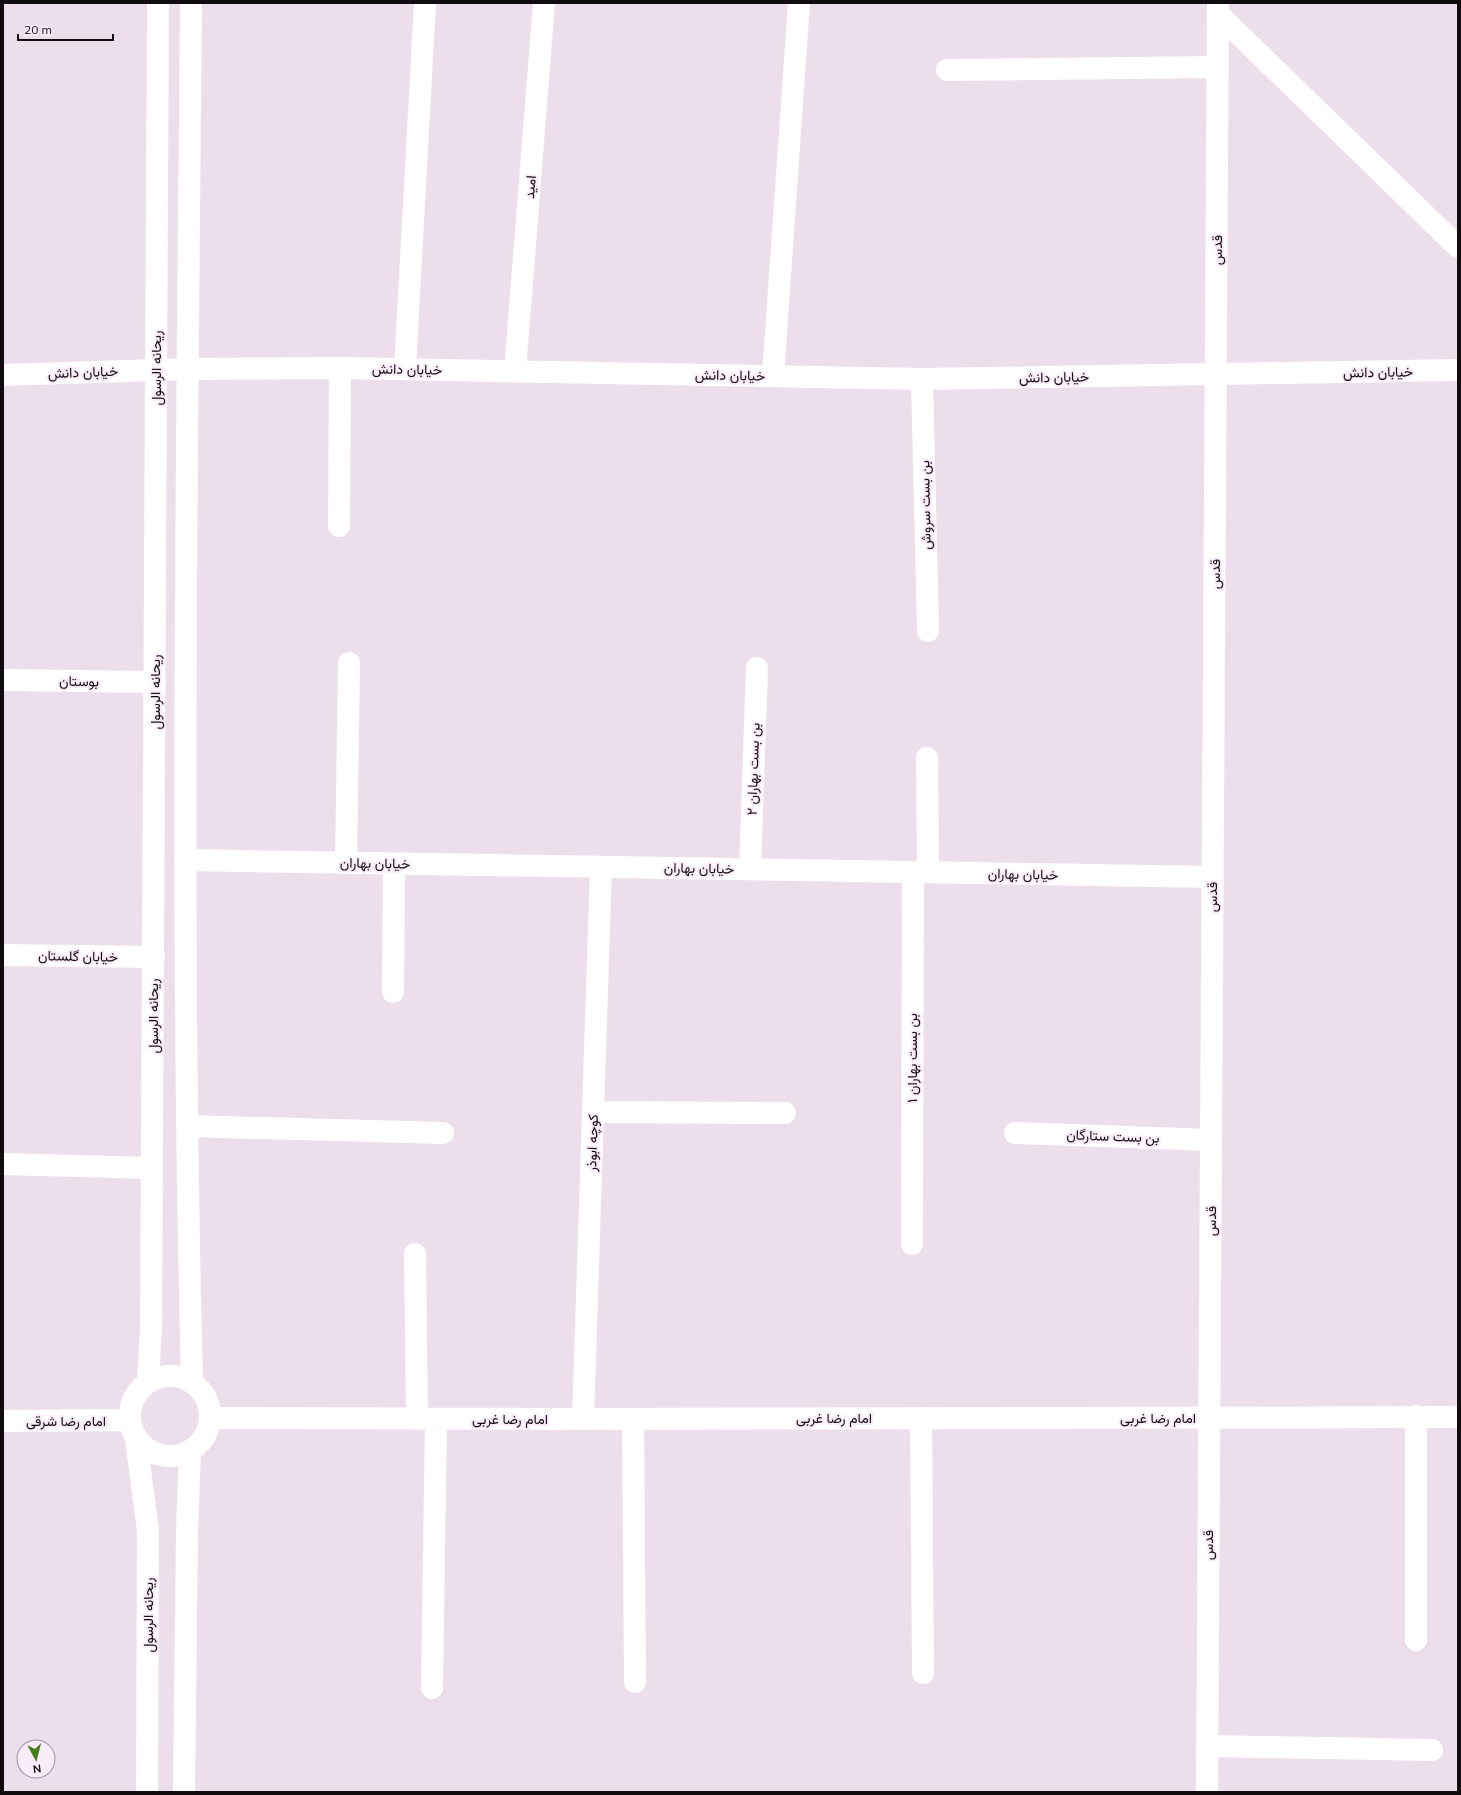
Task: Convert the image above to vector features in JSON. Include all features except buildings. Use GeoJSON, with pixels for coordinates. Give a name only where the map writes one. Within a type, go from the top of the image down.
{"type":"FeatureCollection","features":[{"type":"Feature","properties":{"kind":"street","name":"ریحانه الرسول"},"geometry":{"type":"LineString","coordinates":[[148,1381],[151,1329],[154,957],[158,3]]}},
{"type":"Feature","properties":{"kind":"street"},"geometry":{"type":"LineString","coordinates":[[190,3],[185,860],[187,1170],[192,1381]]}},
{"type":"Feature","properties":{"kind":"street"},"geometry":{"type":"LineString","coordinates":[[405,368],[425,3]]}},
{"type":"Feature","properties":{"kind":"street","name":"امید"},"geometry":{"type":"LineString","coordinates":[[515,371],[544,3]]}},
{"type":"Feature","properties":{"kind":"street"},"geometry":{"type":"LineString","coordinates":[[774,376],[799,3]]}},
{"type":"Feature","properties":{"kind":"street"},"geometry":{"type":"LineString","coordinates":[[1218,8],[1458,247]]}},
{"type":"Feature","properties":{"kind":"street","name":"قدس"},"geometry":{"type":"LineString","coordinates":[[1207,1792],[1218,8]]}},
{"type":"Feature","properties":{"kind":"street"},"geometry":{"type":"LineString","coordinates":[[947,70],[1218,67]]}},
{"type":"Feature","properties":{"kind":"street"},"geometry":{"type":"LineString","coordinates":[[339,526],[340,368]]}},
{"type":"Feature","properties":{"kind":"street","name":"خیابان دانش"},"geometry":{"type":"LineString","coordinates":[[3,375],[188,369],[405,368],[922,379],[1458,370]]}},
{"type":"Feature","properties":{"kind":"street","name":"بن بست سروش"},"geometry":{"type":"LineString","coordinates":[[922,379],[928,632]]}},
{"type":"Feature","properties":{"kind":"street"},"geometry":{"type":"LineString","coordinates":[[346,862],[349,663]]}},
{"type":"Feature","properties":{"kind":"street","name":"بن بست بهاران ۲"},"geometry":{"type":"LineString","coordinates":[[750,869],[757,668]]}},
{"type":"Feature","properties":{"kind":"street","name":"بوستان"},"geometry":{"type":"LineString","coordinates":[[3,680],[155,682]]}},
{"type":"Feature","properties":{"kind":"street","name":"بن بست بهاران ۱"},"geometry":{"type":"LineString","coordinates":[[912,1244],[920,872],[927,758]]}},
{"type":"Feature","properties":{"kind":"street","name":"خیابان بهاران"},"geometry":{"type":"LineString","coordinates":[[185,860],[1213,877]]}},
{"type":"Feature","properties":{"kind":"street"},"geometry":{"type":"LineString","coordinates":[[393,992],[394,864]]}},
{"type":"Feature","properties":{"kind":"street","name":"کوچه ابوذر"},"geometry":{"type":"LineString","coordinates":[[584,1419],[601,867]]}},
{"type":"Feature","properties":{"kind":"street","name":"خیابان گلستان"},"geometry":{"type":"LineString","coordinates":[[3,956],[154,957]]}},
{"type":"Feature","properties":{"kind":"street"},"geometry":{"type":"LineString","coordinates":[[593,1112],[785,1113]]}},
{"type":"Feature","properties":{"kind":"street"},"geometry":{"type":"LineString","coordinates":[[187,1126],[443,1133]]}},
{"type":"Feature","properties":{"kind":"street","name":"بن بست ستارگان"},"geometry":{"type":"LineString","coordinates":[[1015,1133],[1211,1140]]}},
{"type":"Feature","properties":{"kind":"street"},"geometry":{"type":"LineString","coordinates":[[3,1164],[152,1168]]}},
{"type":"Feature","properties":{"kind":"street"},"geometry":{"type":"LineString","coordinates":[[415,1254],[426,1419],[432,1688]]}},
{"type":"Feature","properties":{"kind":"street"},"geometry":{"type":"LineString","coordinates":[[170,1375],[192,1381],[206,1397],[211,1418],[204,1438],[190,1451],[171,1457],[151,1453],[132,1430],[132,1398],[148,1381],[170,1375]]}},
{"type":"Feature","properties":{"kind":"street"},"geometry":{"type":"LineString","coordinates":[[1416,1416],[1416,1640]]}},
{"type":"Feature","properties":{"kind":"street","name":"امام رضا غربی"},"geometry":{"type":"LineString","coordinates":[[211,1418],[633,1419],[1458,1417]]}},
{"type":"Feature","properties":{"kind":"street"},"geometry":{"type":"LineString","coordinates":[[920,1418],[923,1673]]}},
{"type":"Feature","properties":{"kind":"street"},"geometry":{"type":"LineString","coordinates":[[633,1419],[635,1682]]}},
{"type":"Feature","properties":{"kind":"street","name":"امام رضا شرقی"},"geometry":{"type":"LineString","coordinates":[[3,1421],[132,1430]]}},
{"type":"Feature","properties":{"kind":"street","name":"ریحانه الرسول"},"geometry":{"type":"LineString","coordinates":[[132,1430],[148,1531],[147,1792]]}},
{"type":"Feature","properties":{"kind":"street"},"geometry":{"type":"LineString","coordinates":[[184,1792],[187,1530],[190,1451]]}},
{"type":"Feature","properties":{"kind":"street"},"geometry":{"type":"LineString","coordinates":[[1207,1746],[1432,1750]]}}]}
